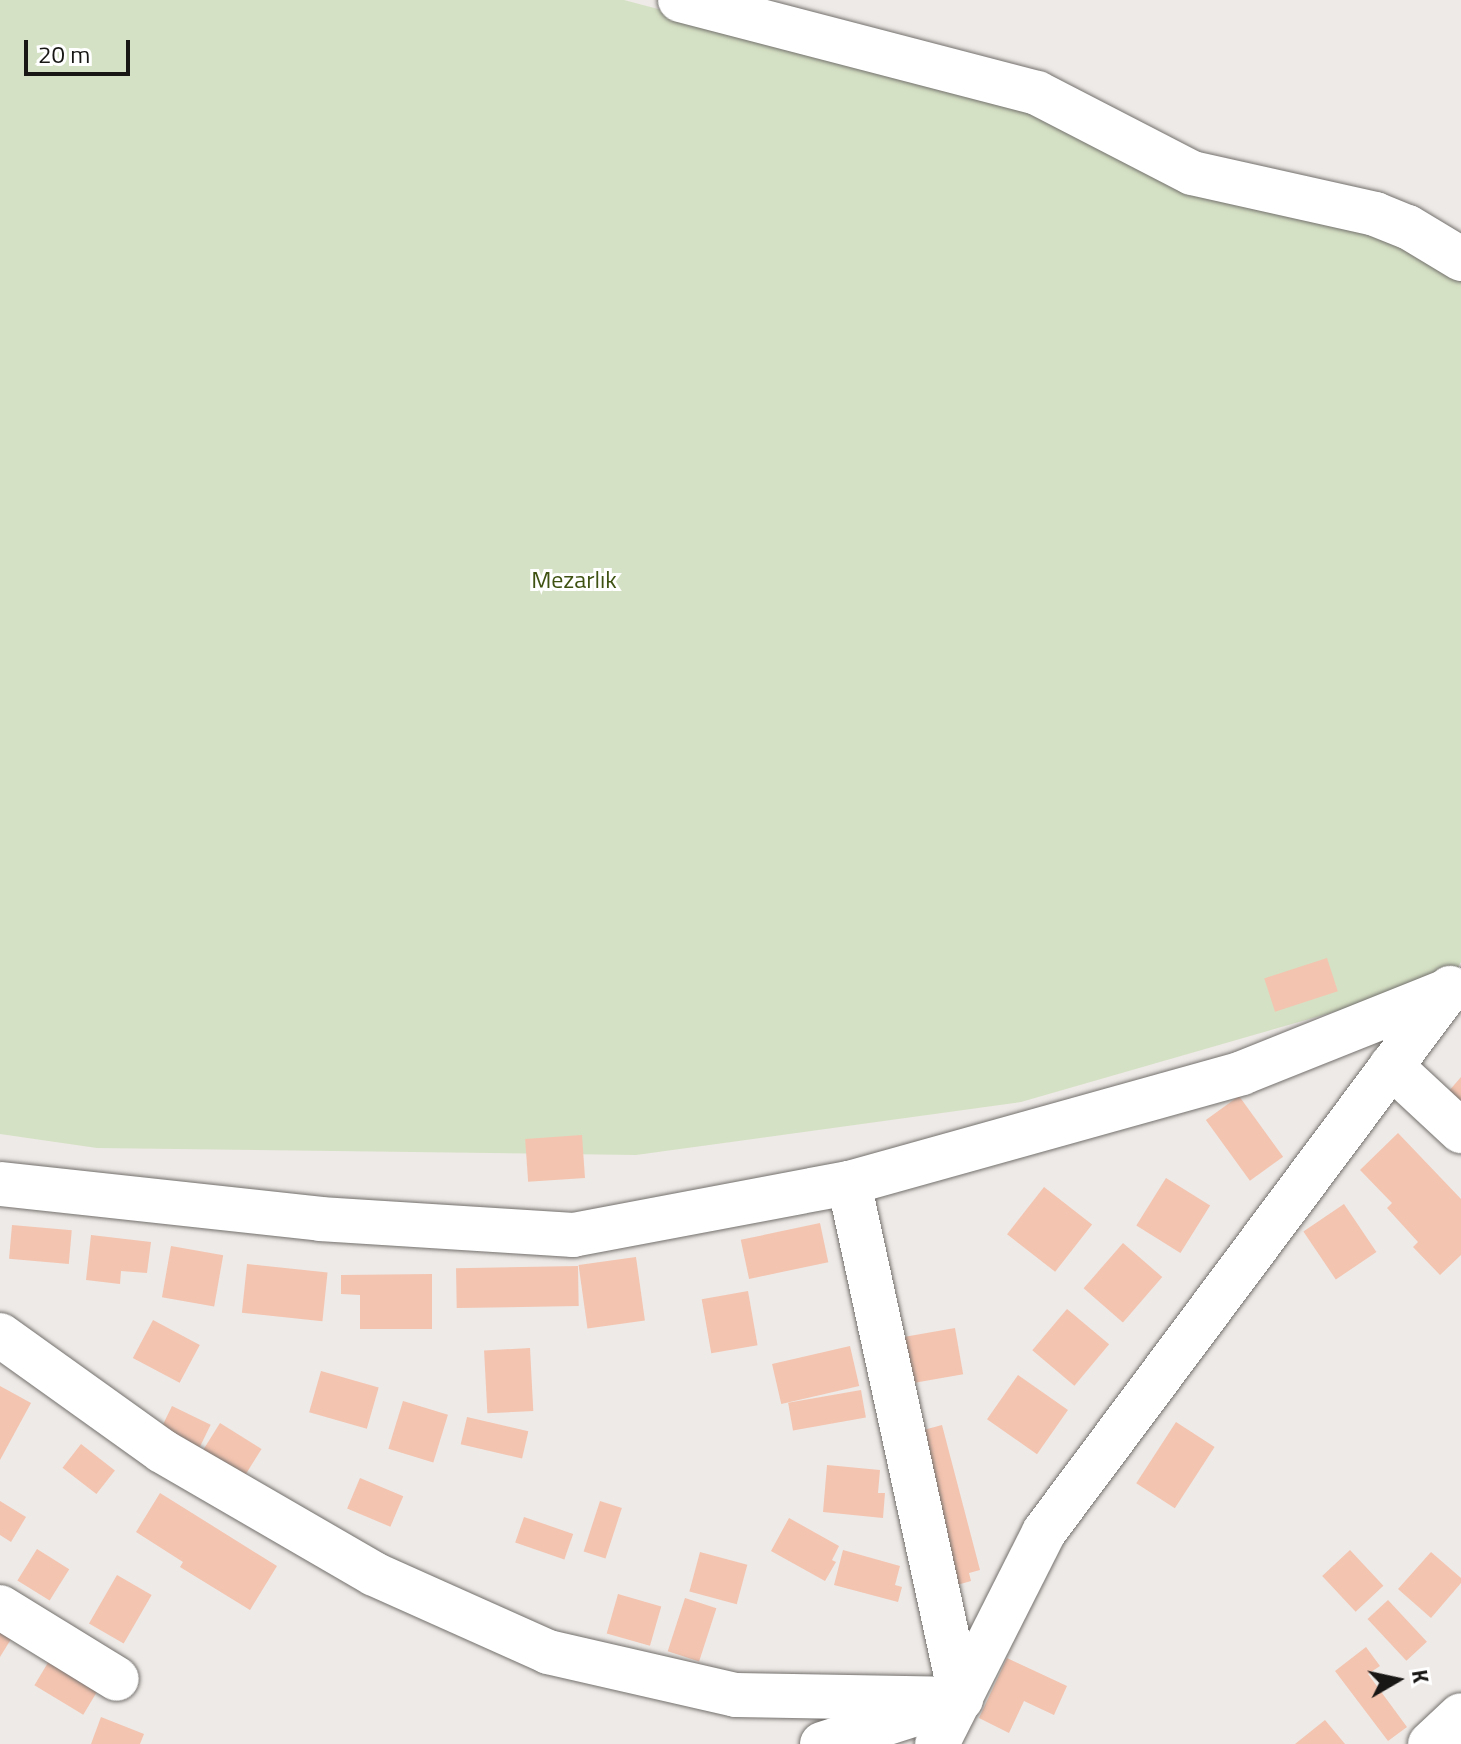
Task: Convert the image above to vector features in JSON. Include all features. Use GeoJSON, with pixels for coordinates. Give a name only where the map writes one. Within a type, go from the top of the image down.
{"type":"FeatureCollection","features":[{"type":"Feature","properties":{"kind":"street"},"geometry":{"type":"LineString","coordinates":[[680,0],[1037,93],[1192,173],[1375,214],[1408,227],[1461,259]]}},
{"type":"Feature","properties":{"kind":"street"},"geometry":{"type":"LineString","coordinates":[[937,1744],[1044,1532],[1455,981]]}},
{"type":"Feature","properties":{"kind":"street"},"geometry":{"type":"LineString","coordinates":[[0,1184],[320,1219],[573,1235],[849,1183],[1242,1073],[1455,981]]}},
{"type":"Feature","properties":{"kind":"street"},"geometry":{"type":"LineString","coordinates":[[1391,1066],[1461,1131]]}},
{"type":"Feature","properties":{"kind":"street"},"geometry":{"type":"LineString","coordinates":[[849,1183],[961,1699]]}},
{"type":"Feature","properties":{"kind":"street"},"geometry":{"type":"LineString","coordinates":[[0,1335],[162,1451],[360,1566],[548,1652],[736,1695],[961,1699]]}},
{"type":"Feature","properties":{"kind":"street"},"geometry":{"type":"LineString","coordinates":[[0,1607],[117,1679]]}},
{"type":"Feature","properties":{"kind":"street"},"geometry":{"type":"LineString","coordinates":[[822,1744],[961,1699]]}},
{"type":"Feature","properties":{"kind":"street"},"geometry":{"type":"LineString","coordinates":[[1430,1744],[1461,1715]]}},
{"type":"Feature","properties":{"kind":"green space","name":"Mezarlık"},"geometry":{"type":"Polygon","coordinates":[[[0,0],[624,0],[1053,113],[1174,189],[1410,238],[1461,275],[1461,962],[1452,978],[1021,1102],[636,1155],[97,1148],[0,1134],[0,0]]]}},
{"type":"Feature","properties":{"kind":"building"},"geometry":{"type":"Polygon","coordinates":[[[1327,958],[1338,991],[1275,1012],[1264,978],[1327,958]]]}},
{"type":"Feature","properties":{"kind":"building"},"geometry":{"type":"Polygon","coordinates":[[[1461,1077],[1461,1116],[1442,1099],[1461,1077]]]}},
{"type":"Feature","properties":{"kind":"building"},"geometry":{"type":"Polygon","coordinates":[[[1239,1096],[1283,1157],[1250,1181],[1206,1120],[1239,1096]]]}},
{"type":"Feature","properties":{"kind":"building"},"geometry":{"type":"Polygon","coordinates":[[[1398,1133],[1461,1199],[1461,1255],[1440,1275],[1413,1247],[1418,1242],[1387,1208],[1392,1203],[1360,1170],[1398,1133]]]}},
{"type":"Feature","properties":{"kind":"building"},"geometry":{"type":"Polygon","coordinates":[[[582,1135],[585,1178],[528,1182],[525,1139],[582,1135]]]}},
{"type":"Feature","properties":{"kind":"building"},"geometry":{"type":"Polygon","coordinates":[[[1166,1178],[1210,1206],[1180,1253],[1136,1225],[1166,1178]]]}},
{"type":"Feature","properties":{"kind":"building"},"geometry":{"type":"Polygon","coordinates":[[[1044,1187],[1092,1225],[1055,1272],[1007,1234],[1044,1187]]]}},
{"type":"Feature","properties":{"kind":"building"},"geometry":{"type":"Polygon","coordinates":[[[1344,1204],[1376,1252],[1336,1279],[1303,1231],[1344,1204]]]}},
{"type":"Feature","properties":{"kind":"building"},"geometry":{"type":"Polygon","coordinates":[[[820,1223],[828,1262],[749,1279],[741,1240],[820,1223]]]}},
{"type":"Feature","properties":{"kind":"building"},"geometry":{"type":"Polygon","coordinates":[[[12,1225],[72,1230],[69,1264],[9,1259],[12,1225]]]}},
{"type":"Feature","properties":{"kind":"building"},"geometry":{"type":"Polygon","coordinates":[[[91,1235],[151,1242],[147,1273],[121,1271],[120,1284],[86,1280],[91,1235]]]}},
{"type":"Feature","properties":{"kind":"building"},"geometry":{"type":"Polygon","coordinates":[[[1123,1243],[1162,1277],[1123,1322],[1084,1288],[1123,1243]]]}},
{"type":"Feature","properties":{"kind":"building"},"geometry":{"type":"Polygon","coordinates":[[[171,1246],[223,1255],[214,1306],[162,1297],[171,1246]]]}},
{"type":"Feature","properties":{"kind":"building"},"geometry":{"type":"Polygon","coordinates":[[[636,1257],[645,1320],[587,1328],[579,1265],[636,1257]]]}},
{"type":"Feature","properties":{"kind":"building"},"geometry":{"type":"Polygon","coordinates":[[[247,1264],[328,1272],[322,1321],[242,1313],[247,1264]]]}},
{"type":"Feature","properties":{"kind":"building"},"geometry":{"type":"Polygon","coordinates":[[[578,1266],[579,1306],[457,1308],[456,1268],[578,1266]]]}},
{"type":"Feature","properties":{"kind":"building"},"geometry":{"type":"Polygon","coordinates":[[[432,1274],[432,1329],[360,1329],[360,1295],[341,1294],[341,1275],[432,1274]]]}},
{"type":"Feature","properties":{"kind":"building"},"geometry":{"type":"Polygon","coordinates":[[[748,1291],[758,1345],[711,1353],[702,1299],[748,1291]]]}},
{"type":"Feature","properties":{"kind":"building"},"geometry":{"type":"Polygon","coordinates":[[[1067,1309],[1109,1344],[1074,1386],[1032,1350],[1067,1309]]]}},
{"type":"Feature","properties":{"kind":"building"},"geometry":{"type":"Polygon","coordinates":[[[153,1320],[200,1345],[180,1383],[133,1358],[153,1320]]]}},
{"type":"Feature","properties":{"kind":"building"},"geometry":{"type":"Polygon","coordinates":[[[955,1328],[963,1374],[899,1386],[891,1339],[955,1328]]]}},
{"type":"Feature","properties":{"kind":"building"},"geometry":{"type":"Polygon","coordinates":[[[850,1346],[859,1386],[781,1404],[772,1364],[850,1346]]]}},
{"type":"Feature","properties":{"kind":"building"},"geometry":{"type":"Polygon","coordinates":[[[530,1348],[533,1411],[487,1413],[484,1350],[530,1348]]]}},
{"type":"Feature","properties":{"kind":"building"},"geometry":{"type":"Polygon","coordinates":[[[321,1371],[379,1388],[367,1429],[309,1412],[321,1371]]]}},
{"type":"Feature","properties":{"kind":"building"},"geometry":{"type":"Polygon","coordinates":[[[1018,1375],[1068,1410],[1037,1454],[987,1419],[1018,1375]]]}},
{"type":"Feature","properties":{"kind":"building"},"geometry":{"type":"Polygon","coordinates":[[[0,1386],[31,1403],[0,1460],[0,1386]]]}},
{"type":"Feature","properties":{"kind":"building"},"geometry":{"type":"Polygon","coordinates":[[[861,1390],[866,1418],[793,1430],[788,1403],[861,1390]]]}},
{"type":"Feature","properties":{"kind":"building"},"geometry":{"type":"Polygon","coordinates":[[[403,1401],[448,1415],[433,1463],[388,1449],[403,1401]]]}},
{"type":"Feature","properties":{"kind":"building"},"geometry":{"type":"Polygon","coordinates":[[[172,1406],[211,1425],[193,1461],[154,1442],[172,1406]]]}},
{"type":"Feature","properties":{"kind":"building"},"geometry":{"type":"Polygon","coordinates":[[[467,1417],[528,1431],[522,1458],[461,1444],[467,1417]]]}},
{"type":"Feature","properties":{"kind":"building"},"geometry":{"type":"Polygon","coordinates":[[[1176,1422],[1215,1447],[1175,1508],[1136,1483],[1176,1422]]]}},
{"type":"Feature","properties":{"kind":"building"},"geometry":{"type":"Polygon","coordinates":[[[220,1423],[262,1449],[240,1484],[198,1458],[220,1423]]]}},
{"type":"Feature","properties":{"kind":"building"},"geometry":{"type":"Polygon","coordinates":[[[942,1425],[980,1570],[969,1573],[971,1581],[957,1585],[909,1434],[942,1425]]]}},
{"type":"Feature","properties":{"kind":"building"},"geometry":{"type":"Polygon","coordinates":[[[81,1444],[115,1470],[96,1494],[63,1468],[81,1444]]]}},
{"type":"Feature","properties":{"kind":"building"},"geometry":{"type":"Polygon","coordinates":[[[827,1465],[880,1470],[878,1493],[885,1493],[883,1518],[823,1512],[827,1465]]]}},
{"type":"Feature","properties":{"kind":"building"},"geometry":{"type":"Polygon","coordinates":[[[360,1478],[403,1496],[390,1527],[347,1508],[360,1478]]]}},
{"type":"Feature","properties":{"kind":"building"},"geometry":{"type":"Polygon","coordinates":[[[160,1493],[277,1566],[250,1610],[180,1567],[183,1562],[136,1532],[160,1493]]]}},
{"type":"Feature","properties":{"kind":"building"},"geometry":{"type":"Polygon","coordinates":[[[0,1501],[26,1517],[11,1542],[0,1535],[0,1501]]]}},
{"type":"Feature","properties":{"kind":"building"},"geometry":{"type":"Polygon","coordinates":[[[600,1501],[622,1508],[605,1559],[584,1551],[600,1501]]]}},
{"type":"Feature","properties":{"kind":"building"},"geometry":{"type":"Polygon","coordinates":[[[524,1517],[573,1534],[564,1559],[515,1543],[524,1517]]]}},
{"type":"Feature","properties":{"kind":"building"},"geometry":{"type":"Polygon","coordinates":[[[789,1518],[839,1546],[832,1560],[836,1562],[825,1581],[771,1551],[789,1518]]]}},
{"type":"Feature","properties":{"kind":"building"},"geometry":{"type":"Polygon","coordinates":[[[37,1549],[69,1569],[50,1601],[17,1580],[37,1549]]]}},
{"type":"Feature","properties":{"kind":"building"},"geometry":{"type":"Polygon","coordinates":[[[843,1550],[900,1566],[895,1585],[902,1587],[898,1602],[834,1585],[843,1550]]]}},
{"type":"Feature","properties":{"kind":"building"},"geometry":{"type":"Polygon","coordinates":[[[1350,1550],[1383,1586],[1356,1612],[1322,1576],[1350,1550]]]}},
{"type":"Feature","properties":{"kind":"building"},"geometry":{"type":"Polygon","coordinates":[[[700,1552],[747,1565],[737,1604],[689,1592],[700,1552]]]}},
{"type":"Feature","properties":{"kind":"building"},"geometry":{"type":"Polygon","coordinates":[[[1431,1552],[1461,1578],[1461,1583],[1431,1618],[1398,1589],[1431,1552]]]}},
{"type":"Feature","properties":{"kind":"building"},"geometry":{"type":"Polygon","coordinates":[[[117,1575],[152,1595],[124,1643],[89,1623],[117,1575]]]}},
{"type":"Feature","properties":{"kind":"building"},"geometry":{"type":"Polygon","coordinates":[[[618,1594],[661,1606],[650,1646],[607,1633],[618,1594]]]}},
{"type":"Feature","properties":{"kind":"building"},"geometry":{"type":"Polygon","coordinates":[[[685,1598],[716,1608],[699,1661],[668,1651],[685,1598]]]}},
{"type":"Feature","properties":{"kind":"building"},"geometry":{"type":"Polygon","coordinates":[[[1388,1600],[1427,1642],[1406,1661],[1368,1619],[1388,1600]]]}},
{"type":"Feature","properties":{"kind":"building"},"geometry":{"type":"Polygon","coordinates":[[[0,1621],[16,1631],[0,1657],[0,1621]]]}},
{"type":"Feature","properties":{"kind":"building"},"geometry":{"type":"Polygon","coordinates":[[[1366,1647],[1380,1666],[1368,1674],[1407,1727],[1388,1741],[1335,1671],[1366,1647]]]}},
{"type":"Feature","properties":{"kind":"building"},"geometry":{"type":"Polygon","coordinates":[[[55,1651],[104,1680],[83,1715],[34,1685],[55,1651]]]}},
{"type":"Feature","properties":{"kind":"building"},"geometry":{"type":"Polygon","coordinates":[[[1007,1658],[1067,1686],[1054,1715],[1024,1701],[1009,1733],[979,1718],[1007,1658]]]}},
{"type":"Feature","properties":{"kind":"building"},"geometry":{"type":"Polygon","coordinates":[[[101,1717],[144,1734],[140,1744],[91,1744],[101,1717]]]}},
{"type":"Feature","properties":{"kind":"building"},"geometry":{"type":"Polygon","coordinates":[[[1325,1720],[1345,1744],[1295,1744],[1325,1720]]]}}]}
